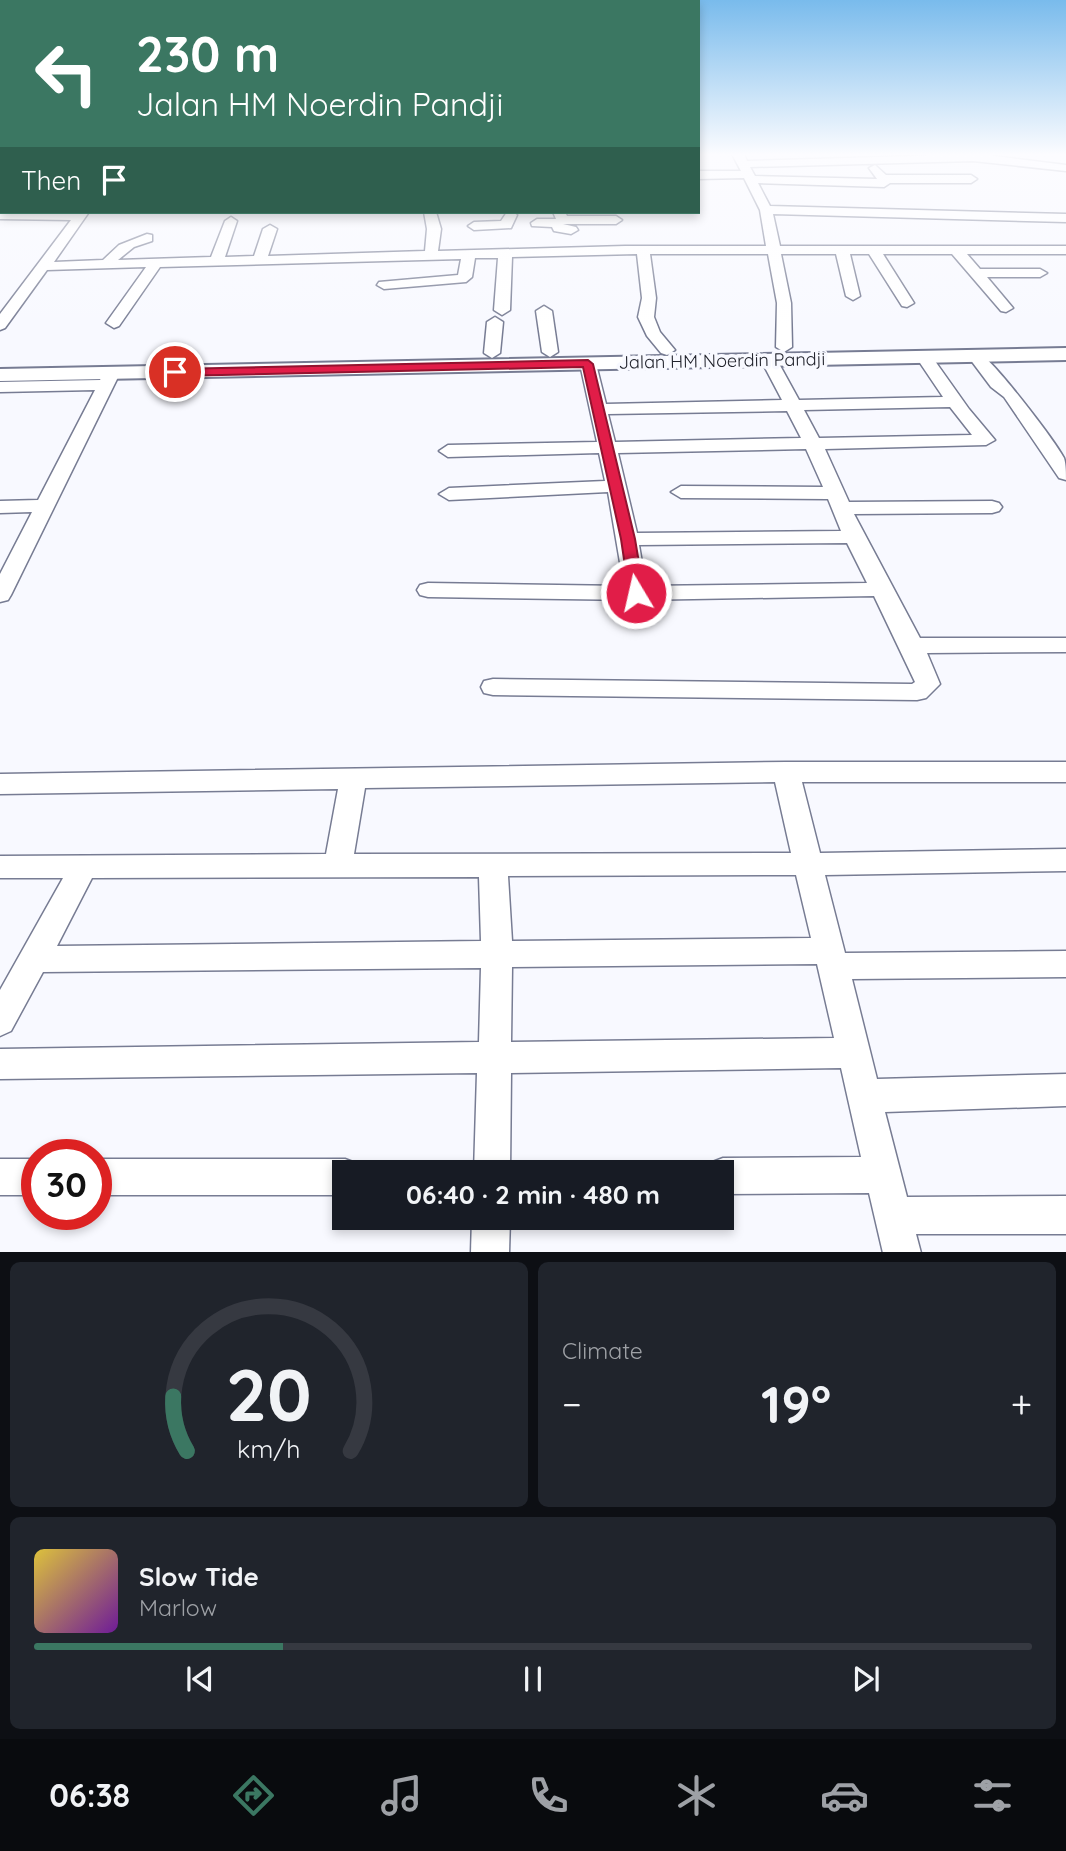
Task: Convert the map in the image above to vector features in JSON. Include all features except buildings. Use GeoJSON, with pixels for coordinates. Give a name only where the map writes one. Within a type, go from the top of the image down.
{"type":"FeatureCollection","features":[{"type":"Feature","properties":{"kind":"main road","name":"Jalan HM Noerdin Pandji"},"geometry":{"type":"LineString","coordinates":[[0,363],[114,371],[588,364],[777,353],[1066,342]]}},
{"type":"Feature","properties":{"kind":"main road","name":"Jalan HM Noerdin Pandji"},"geometry":{"type":"LineString","coordinates":[[0,376],[492,353],[667,349],[925,357],[1066,354]]}},
{"type":"Feature","properties":{"kind":"street"},"geometry":{"type":"LineString","coordinates":[[493,687],[917,692],[928,684],[912,646],[854,537],[813,443],[794,407],[777,353],[784,303],[766,212]]}},
{"type":"Feature","properties":{"kind":"street"},"geometry":{"type":"LineString","coordinates":[[886,212],[921,250]]}},
{"type":"Feature","properties":{"kind":"street"},"geometry":{"type":"LineString","coordinates":[[898,212],[913,213]]}},
{"type":"Feature","properties":{"kind":"street"},"geometry":{"type":"LineString","coordinates":[[954,212],[970,215],[989,212]]}},
{"type":"Feature","properties":{"kind":"street"},"geometry":{"type":"LineString","coordinates":[[1024,212],[1066,218]]}},
{"type":"Feature","properties":{"kind":"street"},"geometry":{"type":"LineString","coordinates":[[0,215],[81,214]]}},
{"type":"Feature","properties":{"kind":"street"},"geometry":{"type":"LineString","coordinates":[[0,325],[81,214]]}},
{"type":"Feature","properties":{"kind":"street"},"geometry":{"type":"LineString","coordinates":[[430,214],[434,229],[431,256]]}},
{"type":"Feature","properties":{"kind":"street"},"geometry":{"type":"LineString","coordinates":[[384,285],[464,277],[475,255],[472,214]]}},
{"type":"Feature","properties":{"kind":"street"},"geometry":{"type":"LineString","coordinates":[[560,214],[562,220],[619,230],[643,250],[1066,250]]}},
{"type":"Feature","properties":{"kind":"street"},"geometry":{"type":"LineString","coordinates":[[474,226],[506,225],[511,215]]}},
{"type":"Feature","properties":{"kind":"street"},"geometry":{"type":"LineString","coordinates":[[970,215],[997,250]]}},
{"type":"Feature","properties":{"kind":"street"},"geometry":{"type":"LineString","coordinates":[[216,262],[231,221]]}},
{"type":"Feature","properties":{"kind":"street"},"geometry":{"type":"LineString","coordinates":[[537,223],[557,223],[559,228],[571,229],[580,251]]}},
{"type":"Feature","properties":{"kind":"street"},"geometry":{"type":"LineString","coordinates":[[260,260],[270,229]]}},
{"type":"Feature","properties":{"kind":"street"},"geometry":{"type":"LineString","coordinates":[[42,267],[580,251],[619,230]]}},
{"type":"Feature","properties":{"kind":"street"},"geometry":{"type":"LineString","coordinates":[[107,265],[111,257],[123,248],[147,238]]}},
{"type":"Feature","properties":{"kind":"street"},"geometry":{"type":"LineString","coordinates":[[643,250],[649,298],[646,317],[653,332],[667,349]]}},
{"type":"Feature","properties":{"kind":"street"},"geometry":{"type":"LineString","coordinates":[[956,250],[979,273],[1006,308],[982,309]]}},
{"type":"Feature","properties":{"kind":"street"},"geometry":{"type":"LineString","coordinates":[[1047,250],[1066,266]]}},
{"type":"Feature","properties":{"kind":"street"},"geometry":{"type":"LineString","coordinates":[[842,251],[853,296]]}},
{"type":"Feature","properties":{"kind":"street"},"geometry":{"type":"LineString","coordinates":[[874,251],[907,303]]}},
{"type":"Feature","properties":{"kind":"street"},"geometry":{"type":"LineString","coordinates":[[492,353],[505,254]]}},
{"type":"Feature","properties":{"kind":"street"},"geometry":{"type":"LineString","coordinates":[[114,323],[155,264]]}},
{"type":"Feature","properties":{"kind":"street"},"geometry":{"type":"LineString","coordinates":[[979,273],[1040,273]]}},
{"type":"Feature","properties":{"kind":"street"},"geometry":{"type":"LineString","coordinates":[[544,311],[550,352]]}},
{"type":"Feature","properties":{"kind":"street"},"geometry":{"type":"LineString","coordinates":[[985,356],[997,383],[1010,393],[1066,474]]}},
{"type":"Feature","properties":{"kind":"street"},"geometry":{"type":"LineString","coordinates":[[448,451],[986,440],[925,357]]}},
{"type":"Feature","properties":{"kind":"street"},"geometry":{"type":"LineString","coordinates":[[588,364],[628,539],[636,593]]}},
{"type":"Feature","properties":{"kind":"street"},"geometry":{"type":"LineString","coordinates":[[0,387],[114,371]]}},
{"type":"Feature","properties":{"kind":"street"},"geometry":{"type":"LineString","coordinates":[[0,594],[114,371]]}},
{"type":"Feature","properties":{"kind":"street"},"geometry":{"type":"LineString","coordinates":[[599,409],[956,402]]}},
{"type":"Feature","properties":{"kind":"street"},"geometry":{"type":"LineString","coordinates":[[449,494],[616,486]]}},
{"type":"Feature","properties":{"kind":"street"},"geometry":{"type":"LineString","coordinates":[[681,492],[992,506]]}},
{"type":"Feature","properties":{"kind":"street"},"geometry":{"type":"LineString","coordinates":[[0,507],[45,506]]}},
{"type":"Feature","properties":{"kind":"street"},"geometry":{"type":"LineString","coordinates":[[628,539],[854,537]]}},
{"type":"Feature","properties":{"kind":"street"},"geometry":{"type":"LineString","coordinates":[[428,590],[636,593],[881,589]]}},
{"type":"Feature","properties":{"kind":"street"},"geometry":{"type":"LineString","coordinates":[[912,646],[1066,645]]}},
{"type":"Feature","properties":{"kind":"street"},"geometry":{"type":"LineString","coordinates":[[0,784],[786,772],[1066,772]]}},
{"type":"Feature","properties":{"kind":"street"},"geometry":{"type":"LineString","coordinates":[[786,772],[902,1252]]}},
{"type":"Feature","properties":{"kind":"street"},"geometry":{"type":"LineString","coordinates":[[338,865],[353,780]]}},
{"type":"Feature","properties":{"kind":"street"},"geometry":{"type":"LineString","coordinates":[[0,867],[493,863],[808,864],[1066,860]]}},
{"type":"Feature","properties":{"kind":"street"},"geometry":{"type":"LineString","coordinates":[[492,1160],[497,954],[493,863]]}},
{"type":"Feature","properties":{"kind":"street"},"geometry":{"type":"LineString","coordinates":[[0,1021],[84,866]]}},
{"type":"Feature","properties":{"kind":"street"},"geometry":{"type":"LineString","coordinates":[[34,959],[497,954],[1066,964]]}},
{"type":"Feature","properties":{"kind":"street"},"geometry":{"type":"LineString","coordinates":[[0,1064],[854,1053]]}},
{"type":"Feature","properties":{"kind":"street"},"geometry":{"type":"LineString","coordinates":[[864,1096],[1066,1090]]}},
{"type":"Feature","properties":{"kind":"street"},"geometry":{"type":"LineString","coordinates":[[734,1176],[883,1175]]}},
{"type":"Feature","properties":{"kind":"street"},"geometry":{"type":"LineString","coordinates":[[0,1177],[21,1177]]}},
{"type":"Feature","properties":{"kind":"street"},"geometry":{"type":"LineString","coordinates":[[112,1177],[332,1177]]}},
{"type":"Feature","properties":{"kind":"street"},"geometry":{"type":"LineString","coordinates":[[893,1216],[1066,1215]]}},
{"type":"Feature","properties":{"kind":"street"},"geometry":{"type":"LineString","coordinates":[[490,1252],[491,1230]]}},
{"type":"Feature","properties":{"kind":"route"},"geometry":{"type":"LineString","coordinates":[[175,372],[588,364],[628,539],[636,593]]}}]}
